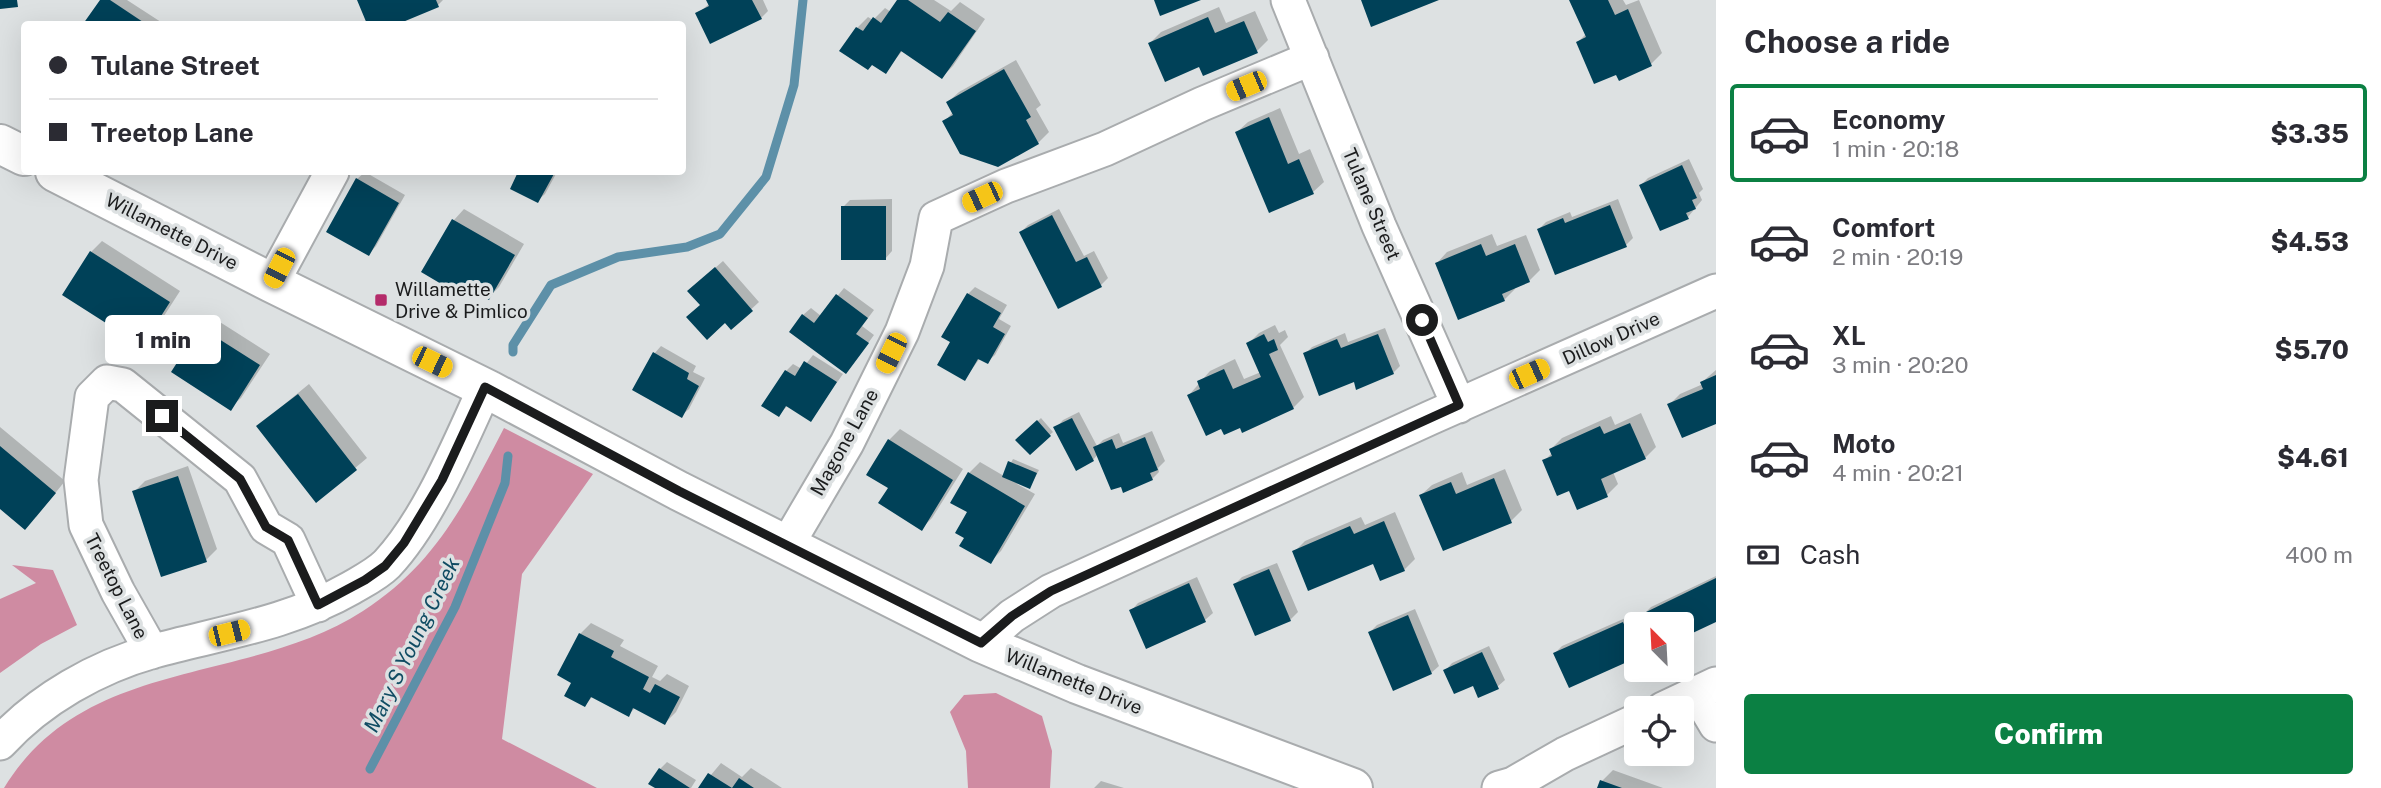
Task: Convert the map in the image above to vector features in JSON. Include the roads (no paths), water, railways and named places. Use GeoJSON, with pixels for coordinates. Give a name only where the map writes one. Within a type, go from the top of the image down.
{"type":"FeatureCollection","features":[{"type":"Feature","properties":{"kind":"main road"},"geometry":{"type":"LineString","coordinates":[[0,144],[21,154]]}},
{"type":"Feature","properties":{"kind":"main road","name":"Willamette Drive"},"geometry":{"type":"LineString","coordinates":[[61,175],[485,387],[679,491],[981,643],[1077,684],[1353,788]]}},
{"type":"Feature","properties":{"kind":"street","name":"Tulane Street"},"geometry":{"type":"LineString","coordinates":[[1288,0],[1379,226],[1459,405]]}},
{"type":"Feature","properties":{"kind":"street","name":"Magone Lane"},"geometry":{"type":"LineString","coordinates":[[787,545],[846,443],[902,332],[927,266],[936,218],[1006,186],[1105,149],[1202,104],[1312,58]]}},
{"type":"Feature","properties":{"kind":"street"},"geometry":{"type":"LineString","coordinates":[[272,282],[330,175]]}},
{"type":"Feature","properties":{"kind":"street","name":"Dillow Drive"},"geometry":{"type":"LineString","coordinates":[[981,643],[1012,616],[1051,591],[1716,291]]}},
{"type":"Feature","properties":{"kind":"street","name":"Treetop Lane"},"geometry":{"type":"LineString","coordinates":[[152,652],[118,592],[86,525],[81,480],[92,397],[107,382],[123,385],[240,479],[266,527],[288,540],[318,605]]}},
{"type":"Feature","properties":{"kind":"street"},"geometry":{"type":"LineString","coordinates":[[0,743],[16,726],[62,692],[117,664],[152,652],[255,626],[318,605],[385,566],[404,543],[442,480],[485,387]]}},
{"type":"Feature","properties":{"kind":"street"},"geometry":{"type":"LineString","coordinates":[[1707,689],[1716,725]]}},
{"type":"Feature","properties":{"kind":"street"},"geometry":{"type":"LineString","coordinates":[[1506,786],[1624,727]]}},
{"type":"Feature","properties":{"kind":"waterway","name":"Mary S Young Creek"},"geometry":{"type":"LineString","coordinates":[[513,352],[513,345],[551,285],[618,257],[687,247],[720,234],[766,177],[794,85],[803,0]]}},
{"type":"Feature","properties":{"kind":"waterway","name":"Mary S Young Creek"},"geometry":{"type":"LineString","coordinates":[[370,769],[455,607],[505,483],[508,456]]}},
{"type":"Feature","properties":{"kind":"place","name":"Willamette Drive & Pimlico"},"geometry":{"type":"Point","coordinates":[381,300]}}]}
